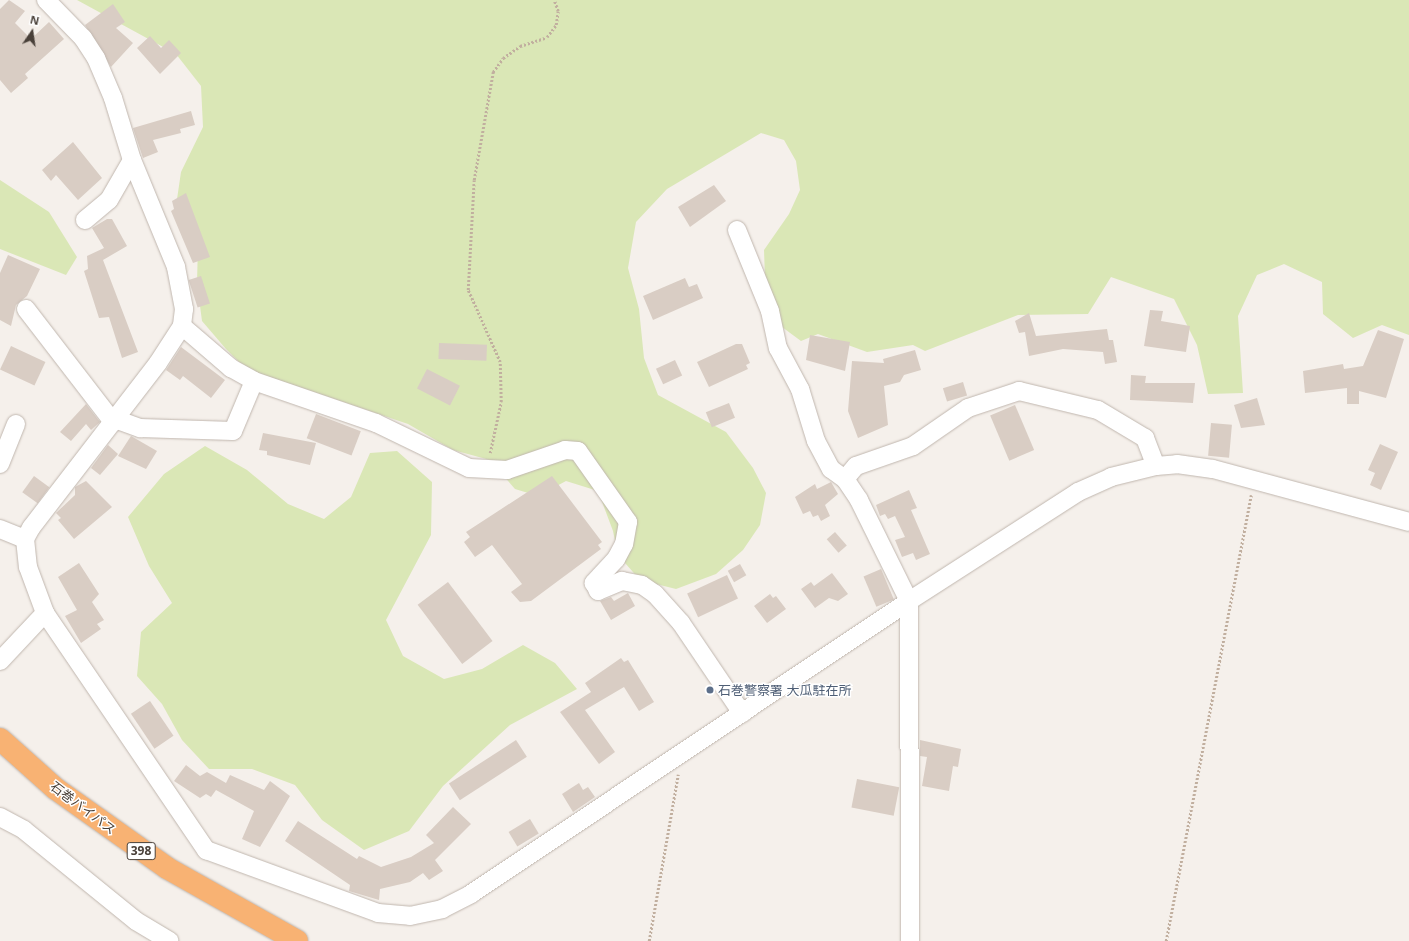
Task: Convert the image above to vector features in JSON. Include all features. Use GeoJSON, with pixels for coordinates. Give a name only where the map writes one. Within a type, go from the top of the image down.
{"type":"FeatureCollection","features":[{"type":"Feature","properties":{"kind":"highway","name":"石巻バイパス"},"geometry":{"type":"LineString","coordinates":[[0,739],[56,789],[167,868],[297,941]]}},
{"type":"Feature","properties":{"kind":"street"},"geometry":{"type":"LineString","coordinates":[[46,0],[83,38],[96,58],[132,160],[176,267],[184,309],[182,326],[114,420],[45,506],[24,539],[28,567],[45,613],[206,850],[342,903],[378,913],[410,916],[442,909],[459,900],[909,601],[1078,492],[1111,477],[1156,466],[1176,464],[1254,479],[1409,522]]}},
{"type":"Feature","properties":{"kind":"street"},"geometry":{"type":"LineString","coordinates":[[85,220],[109,200],[132,160]]}},
{"type":"Feature","properties":{"kind":"street"},"geometry":{"type":"LineString","coordinates":[[737,230],[770,311],[778,348],[800,388],[816,441],[831,469],[845,479],[909,601],[910,941]]}},
{"type":"Feature","properties":{"kind":"street"},"geometry":{"type":"LineString","coordinates":[[26,309],[114,420],[140,428],[233,431],[254,381]]}},
{"type":"Feature","properties":{"kind":"street"},"geometry":{"type":"LineString","coordinates":[[182,326],[231,368],[254,381],[376,423],[458,463],[486,471],[507,470],[565,450],[578,452],[628,522],[624,544],[616,560],[594,583],[598,591],[622,581],[642,585],[655,594],[681,622],[742,713]]}},
{"type":"Feature","properties":{"kind":"street"},"geometry":{"type":"LineString","coordinates":[[845,479],[856,466],[913,446],[968,408],[1019,391],[1098,410],[1145,438],[1156,466]]}},
{"type":"Feature","properties":{"kind":"street"},"geometry":{"type":"LineString","coordinates":[[0,464],[16,424]]}},
{"type":"Feature","properties":{"kind":"street"},"geometry":{"type":"LineString","coordinates":[[0,529],[24,539]]}},
{"type":"Feature","properties":{"kind":"street"},"geometry":{"type":"LineString","coordinates":[[0,661],[45,613]]}},
{"type":"Feature","properties":{"kind":"street"},"geometry":{"type":"LineString","coordinates":[[0,817],[24,830],[136,921],[169,941]]}},
{"type":"Feature","properties":{"kind":"path"},"geometry":{"type":"LineString","coordinates":[[486,471],[501,402],[500,362],[468,290],[474,180],[493,72],[503,58],[520,46],[547,36],[556,25],[554,0]]}},
{"type":"Feature","properties":{"kind":"path"},"geometry":{"type":"LineString","coordinates":[[1166,941],[1254,479]]}},
{"type":"Feature","properties":{"kind":"path"},"geometry":{"type":"LineString","coordinates":[[649,941],[682,753]]}},
{"type":"Feature","properties":{"kind":"green space"},"geometry":{"type":"Polygon","coordinates":[[[77,0],[1409,0],[1409,335],[1382,325],[1353,338],[1323,314],[1322,282],[1284,264],[1257,275],[1238,316],[1243,393],[1208,394],[1197,345],[1174,299],[1111,277],[1088,314],[1018,315],[925,351],[913,345],[867,352],[818,334],[801,341],[782,327],[765,279],[764,250],[789,214],[800,190],[796,161],[784,140],[761,133],[667,189],[636,222],[628,268],[639,309],[644,358],[658,395],[726,432],[753,468],[766,493],[760,525],[743,550],[716,574],[676,589],[640,580],[618,555],[613,531],[598,491],[566,481],[538,496],[515,489],[490,460],[453,450],[408,424],[246,369],[226,349],[202,321],[197,283],[198,244],[176,206],[181,172],[203,127],[201,86],[176,54],[77,0]]]}},
{"type":"Feature","properties":{"kind":"green space"},"geometry":{"type":"Polygon","coordinates":[[[0,180],[49,212],[77,257],[66,275],[0,249],[0,180]]]}},
{"type":"Feature","properties":{"kind":"green space"},"geometry":{"type":"Polygon","coordinates":[[[205,446],[247,470],[288,504],[324,519],[351,497],[370,453],[397,451],[432,482],[431,535],[386,620],[403,656],[444,679],[482,669],[523,645],[555,663],[577,689],[510,725],[443,786],[409,831],[364,850],[322,820],[295,785],[252,769],[209,769],[182,740],[162,704],[137,676],[141,632],[172,603],[149,566],[128,517],[164,474],[205,446]]]}},
{"type":"Feature","properties":{"kind":"building"},"geometry":{"type":"Polygon","coordinates":[[[9,0],[25,11],[15,23],[31,39],[49,22],[64,39],[25,74],[28,78],[11,93],[0,80],[0,9],[9,0]]]}},
{"type":"Feature","properties":{"kind":"building"},"geometry":{"type":"Polygon","coordinates":[[[113,4],[125,22],[116,28],[133,43],[111,67],[85,25],[113,4]]]}},
{"type":"Feature","properties":{"kind":"building"},"geometry":{"type":"Polygon","coordinates":[[[150,36],[161,48],[169,40],[181,53],[160,74],[137,48],[150,36]]]}},
{"type":"Feature","properties":{"kind":"building"},"geometry":{"type":"Polygon","coordinates":[[[191,111],[195,125],[180,129],[181,133],[153,140],[158,152],[143,158],[133,128],[191,111]]]}},
{"type":"Feature","properties":{"kind":"building"},"geometry":{"type":"Polygon","coordinates":[[[73,142],[102,178],[78,200],[56,175],[51,181],[42,170],[73,142]]]}},
{"type":"Feature","properties":{"kind":"building"},"geometry":{"type":"Polygon","coordinates":[[[714,185],[726,201],[690,227],[678,207],[714,185]]]}},
{"type":"Feature","properties":{"kind":"building"},"geometry":{"type":"Polygon","coordinates":[[[186,193],[210,257],[193,263],[171,211],[174,209],[172,201],[186,193]]]}},
{"type":"Feature","properties":{"kind":"building"},"geometry":{"type":"Polygon","coordinates":[[[107,219],[112,219],[127,246],[103,260],[138,352],[122,358],[109,317],[99,318],[84,271],[88,269],[87,256],[104,248],[92,228],[107,219]]]}},
{"type":"Feature","properties":{"kind":"building"},"geometry":{"type":"Polygon","coordinates":[[[8,255],[40,269],[27,296],[16,305],[11,326],[0,320],[0,273],[8,255]]]}},
{"type":"Feature","properties":{"kind":"building"},"geometry":{"type":"Polygon","coordinates":[[[201,276],[210,304],[198,308],[189,280],[201,276]]]}},
{"type":"Feature","properties":{"kind":"building"},"geometry":{"type":"Polygon","coordinates":[[[685,278],[689,287],[697,284],[703,298],[653,320],[643,296],[685,278]]]}},
{"type":"Feature","properties":{"kind":"building"},"geometry":{"type":"Polygon","coordinates":[[[1150,310],[1163,311],[1161,321],[1190,326],[1186,352],[1144,346],[1150,310]]]}},
{"type":"Feature","properties":{"kind":"building"},"geometry":{"type":"Polygon","coordinates":[[[1029,313],[1036,336],[1107,329],[1109,340],[1113,340],[1117,362],[1105,364],[1103,352],[1063,349],[1029,356],[1025,332],[1019,333],[1015,321],[1029,313]]]}},
{"type":"Feature","properties":{"kind":"building"},"geometry":{"type":"Polygon","coordinates":[[[1378,330],[1404,339],[1386,398],[1359,391],[1359,404],[1347,404],[1347,388],[1305,393],[1303,371],[1343,364],[1344,369],[1363,366],[1378,330]]]}},
{"type":"Feature","properties":{"kind":"building"},"geometry":{"type":"Polygon","coordinates":[[[810,335],[850,342],[845,371],[806,360],[810,335]]]}},
{"type":"Feature","properties":{"kind":"building"},"geometry":{"type":"Polygon","coordinates":[[[439,343],[487,345],[486,361],[438,359],[439,343]]]}},
{"type":"Feature","properties":{"kind":"building"},"geometry":{"type":"Polygon","coordinates":[[[736,344],[742,344],[750,363],[746,365],[748,369],[709,387],[697,362],[736,344]]]}},
{"type":"Feature","properties":{"kind":"building"},"geometry":{"type":"Polygon","coordinates":[[[11,346],[45,362],[34,386],[0,370],[11,346]]]}},
{"type":"Feature","properties":{"kind":"building"},"geometry":{"type":"Polygon","coordinates":[[[181,347],[225,380],[211,398],[183,376],[180,380],[166,370],[181,347]]]}},
{"type":"Feature","properties":{"kind":"building"},"geometry":{"type":"Polygon","coordinates":[[[915,350],[921,370],[904,375],[900,382],[884,386],[888,425],[858,438],[848,411],[852,361],[884,363],[883,359],[915,350]]]}},
{"type":"Feature","properties":{"kind":"building"},"geometry":{"type":"Polygon","coordinates":[[[675,360],[682,375],[663,384],[656,369],[675,360]]]}},
{"type":"Feature","properties":{"kind":"building"},"geometry":{"type":"Polygon","coordinates":[[[427,369],[460,386],[450,405],[417,389],[427,369]]]}},
{"type":"Feature","properties":{"kind":"building"},"geometry":{"type":"Polygon","coordinates":[[[1131,375],[1146,376],[1145,383],[1195,383],[1193,403],[1130,400],[1131,375]]]}},
{"type":"Feature","properties":{"kind":"building"},"geometry":{"type":"Polygon","coordinates":[[[963,382],[967,395],[947,402],[943,388],[963,382]]]}},
{"type":"Feature","properties":{"kind":"building"},"geometry":{"type":"Polygon","coordinates":[[[1257,398],[1265,425],[1241,428],[1234,405],[1257,398]]]}},
{"type":"Feature","properties":{"kind":"building"},"geometry":{"type":"Polygon","coordinates":[[[729,403],[735,418],[712,427],[706,412],[729,403]]]}},
{"type":"Feature","properties":{"kind":"building"},"geometry":{"type":"Polygon","coordinates":[[[86,404],[100,422],[91,430],[86,424],[71,441],[60,432],[86,404]]]}},
{"type":"Feature","properties":{"kind":"building"},"geometry":{"type":"Polygon","coordinates":[[[1015,405],[1034,450],[1009,461],[990,416],[1015,405]]]}},
{"type":"Feature","properties":{"kind":"building"},"geometry":{"type":"Polygon","coordinates":[[[316,414],[361,431],[351,455],[307,438],[316,414]]]}},
{"type":"Feature","properties":{"kind":"building"},"geometry":{"type":"Polygon","coordinates":[[[1211,423],[1232,425],[1229,458],[1208,456],[1211,423]]]}},
{"type":"Feature","properties":{"kind":"building"},"geometry":{"type":"Polygon","coordinates":[[[263,433],[316,443],[310,465],[267,455],[267,451],[259,450],[263,433]]]}},
{"type":"Feature","properties":{"kind":"building"},"geometry":{"type":"Polygon","coordinates":[[[131,436],[157,451],[146,469],[118,456],[131,436]]]}},
{"type":"Feature","properties":{"kind":"building"},"geometry":{"type":"Polygon","coordinates":[[[1380,444],[1398,452],[1381,490],[1370,485],[1375,473],[1368,470],[1380,444]]]}},
{"type":"Feature","properties":{"kind":"building"},"geometry":{"type":"Polygon","coordinates":[[[108,445],[118,454],[100,475],[91,468],[108,445]]]}},
{"type":"Feature","properties":{"kind":"building"},"geometry":{"type":"Polygon","coordinates":[[[34,476],[49,487],[38,503],[22,492],[34,476]]]}},
{"type":"Feature","properties":{"kind":"building"},"geometry":{"type":"Polygon","coordinates":[[[552,476],[602,542],[598,545],[601,549],[531,601],[520,602],[511,592],[522,584],[492,545],[475,557],[464,542],[470,537],[466,532],[552,476]]]}},
{"type":"Feature","properties":{"kind":"building"},"geometry":{"type":"Polygon","coordinates":[[[86,481],[112,507],[74,539],[58,520],[61,518],[56,513],[75,495],[75,487],[86,481]]]}},
{"type":"Feature","properties":{"kind":"building"},"geometry":{"type":"Polygon","coordinates":[[[831,482],[838,494],[825,505],[830,516],[821,521],[818,515],[813,517],[810,511],[803,514],[795,497],[815,484],[817,489],[831,482]]]}},
{"type":"Feature","properties":{"kind":"building"},"geometry":{"type":"Polygon","coordinates":[[[909,490],[917,508],[911,510],[930,554],[916,560],[913,553],[902,557],[895,540],[905,537],[895,516],[888,519],[885,514],[880,516],[876,505],[909,490]]]}},
{"type":"Feature","properties":{"kind":"building"},"geometry":{"type":"Polygon","coordinates":[[[835,532],[847,546],[839,553],[827,539],[835,532]]]}},
{"type":"Feature","properties":{"kind":"building"},"geometry":{"type":"Polygon","coordinates":[[[79,563],[99,594],[92,602],[104,620],[97,624],[101,629],[81,643],[65,616],[77,610],[58,577],[79,563]]]}},
{"type":"Feature","properties":{"kind":"building"},"geometry":{"type":"Polygon","coordinates":[[[740,564],[746,575],[734,582],[728,571],[740,564]]]}},
{"type":"Feature","properties":{"kind":"building"},"geometry":{"type":"Polygon","coordinates":[[[881,569],[894,599],[876,607],[864,576],[881,569]]]}},
{"type":"Feature","properties":{"kind":"building"},"geometry":{"type":"Polygon","coordinates":[[[832,573],[848,594],[838,601],[829,598],[815,608],[801,589],[811,582],[814,586],[832,573]]]}},
{"type":"Feature","properties":{"kind":"building"},"geometry":{"type":"Polygon","coordinates":[[[727,575],[738,599],[698,617],[687,594],[727,575]]]}},
{"type":"Feature","properties":{"kind":"building"},"geometry":{"type":"Polygon","coordinates":[[[448,582],[493,641],[462,664],[418,605],[448,582]]]}},
{"type":"Feature","properties":{"kind":"building"},"geometry":{"type":"Polygon","coordinates":[[[628,593],[635,606],[611,620],[600,601],[611,597],[614,601],[628,593]]]}},
{"type":"Feature","properties":{"kind":"building"},"geometry":{"type":"Polygon","coordinates":[[[770,594],[773,598],[776,596],[786,609],[767,623],[754,606],[770,594]]]}},
{"type":"Feature","properties":{"kind":"building"},"geometry":{"type":"Polygon","coordinates":[[[621,658],[624,662],[628,660],[654,702],[639,711],[624,687],[585,710],[615,752],[599,764],[560,712],[591,692],[585,683],[621,658]]]}},
{"type":"Feature","properties":{"kind":"building"},"geometry":{"type":"Polygon","coordinates":[[[150,701],[173,736],[154,749],[131,714],[150,701]]]}},
{"type":"Feature","properties":{"kind":"building"},"geometry":{"type":"Polygon","coordinates":[[[516,740],[527,757],[460,800],[449,784],[516,740]]]}},
{"type":"Feature","properties":{"kind":"building"},"geometry":{"type":"Polygon","coordinates":[[[920,740],[961,749],[958,767],[953,766],[949,791],[922,786],[927,757],[920,756],[920,740]]]}},
{"type":"Feature","properties":{"kind":"building"},"geometry":{"type":"Polygon","coordinates":[[[186,765],[200,776],[207,772],[226,783],[230,775],[264,790],[270,781],[290,796],[260,847],[242,839],[254,811],[216,790],[211,797],[206,794],[200,798],[174,781],[186,765]]]}},
{"type":"Feature","properties":{"kind":"building"},"geometry":{"type":"Polygon","coordinates":[[[857,779],[899,787],[894,816],[851,807],[857,779]]]}},
{"type":"Feature","properties":{"kind":"building"},"geometry":{"type":"Polygon","coordinates":[[[579,783],[583,790],[588,787],[595,797],[573,812],[562,794],[579,783]]]}},
{"type":"Feature","properties":{"kind":"building"},"geometry":{"type":"Polygon","coordinates":[[[453,807],[471,824],[435,860],[443,871],[429,880],[423,873],[410,882],[380,889],[379,900],[349,891],[350,885],[285,841],[298,821],[357,859],[359,856],[381,867],[411,857],[434,843],[426,835],[453,807]]]}},
{"type":"Feature","properties":{"kind":"building"},"geometry":{"type":"Polygon","coordinates":[[[530,819],[539,834],[517,846],[509,832],[530,819]]]}},
{"type":"Feature","properties":{"kind":"place","name":"石巻警察署 大瓜駐在所"},"geometry":{"type":"Point","coordinates":[710,690]}}]}
